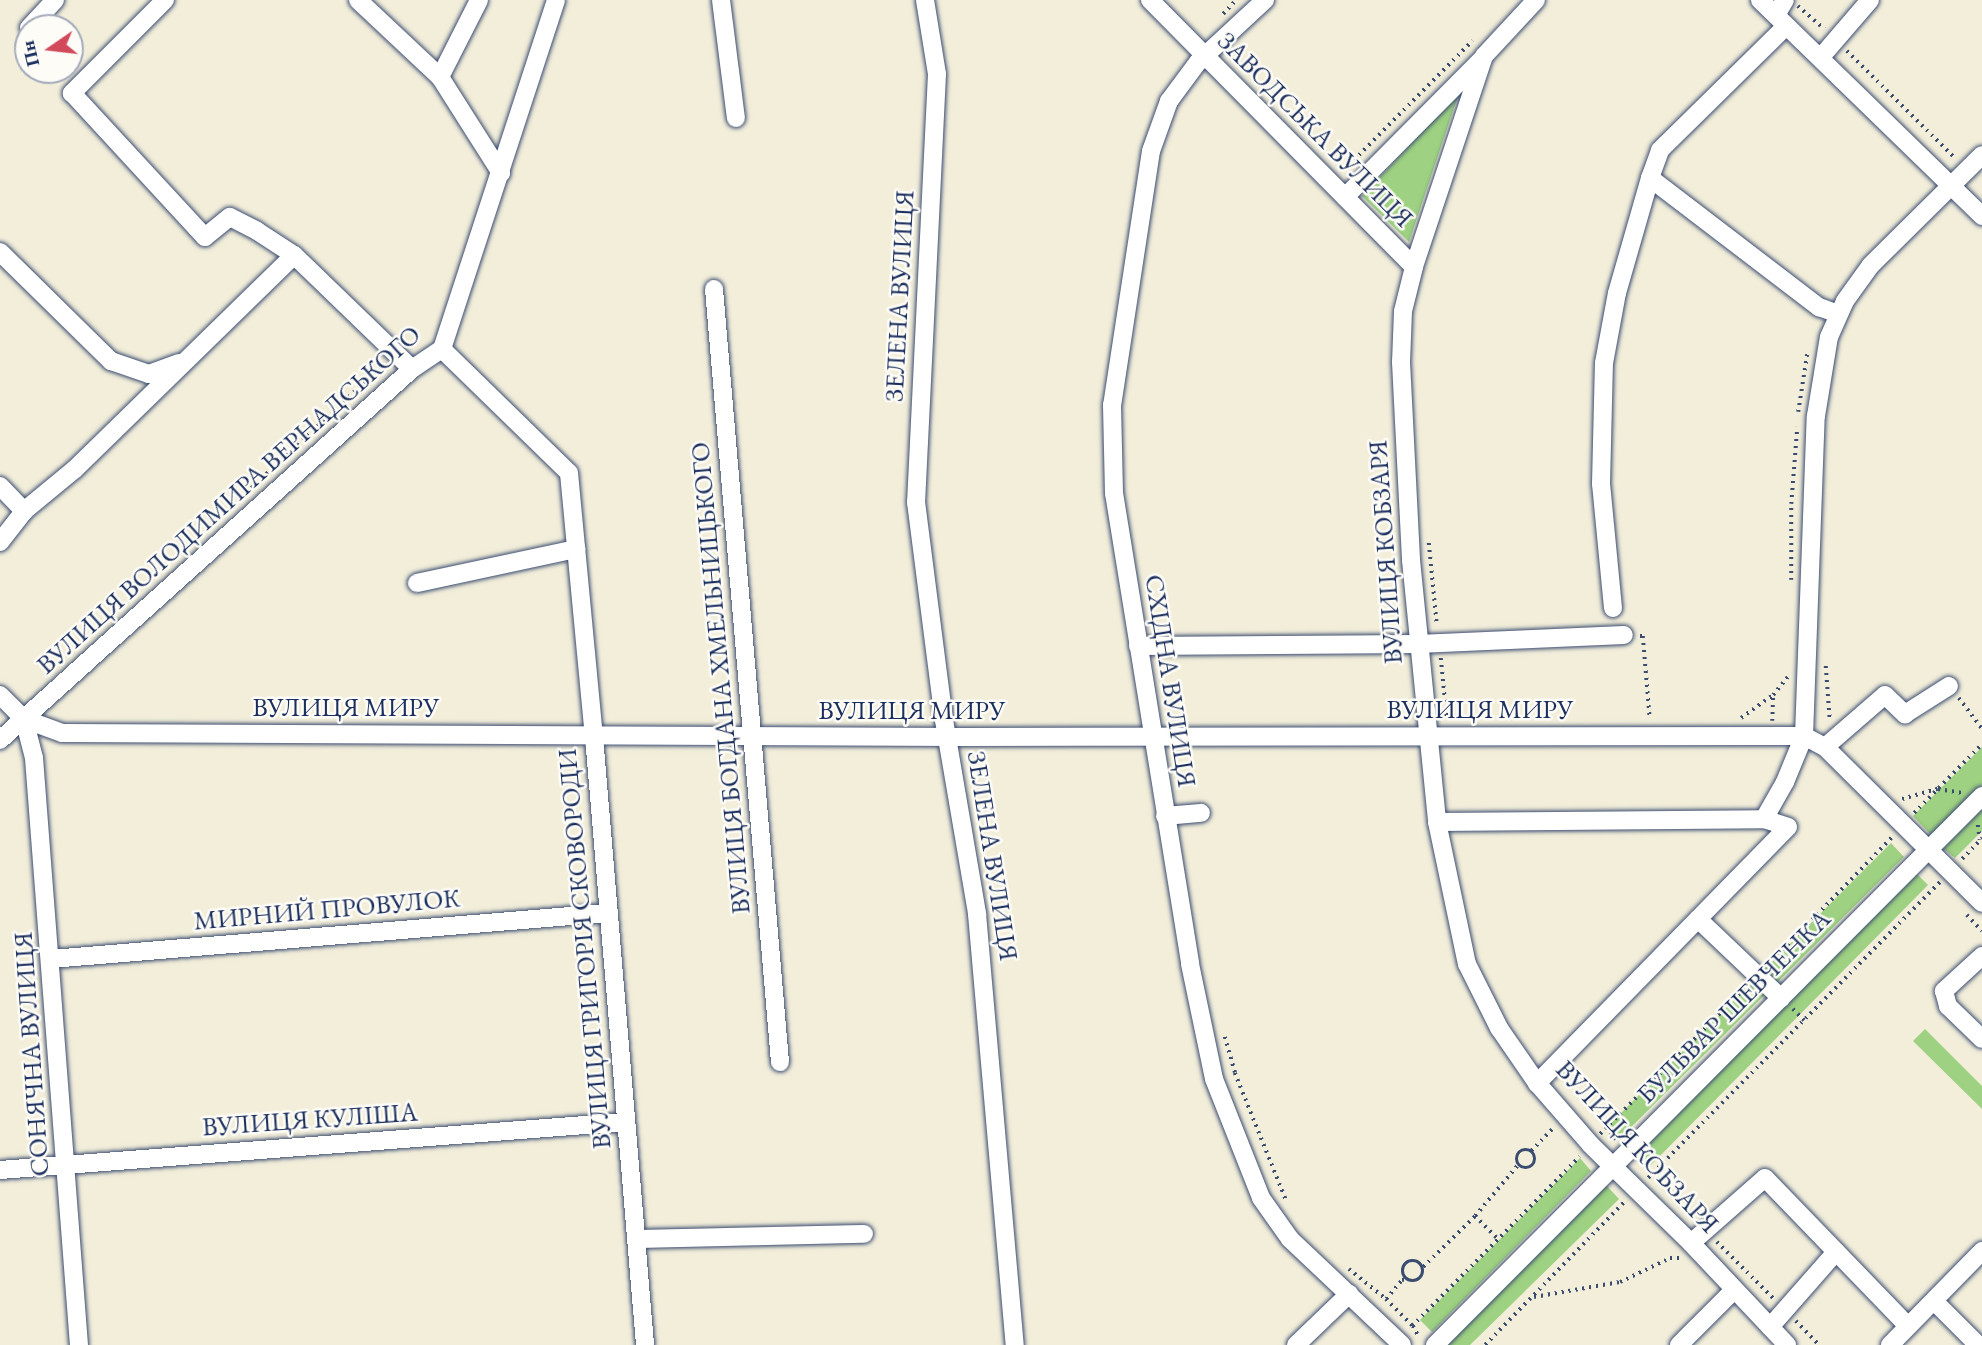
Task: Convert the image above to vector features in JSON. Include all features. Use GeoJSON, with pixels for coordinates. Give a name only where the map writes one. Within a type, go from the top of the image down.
{"type":"FeatureCollection","features":[{"type":"Feature","properties":{"kind":"street"},"geometry":{"type":"LineString","coordinates":[[42,14],[55,0]]}},
{"type":"Feature","properties":{"kind":"street"},"geometry":{"type":"LineString","coordinates":[[165,0],[72,93],[205,237],[230,217],[294,255],[412,369]]}},
{"type":"Feature","properties":{"kind":"street"},"geometry":{"type":"LineString","coordinates":[[358,0],[440,77],[501,173]]}},
{"type":"Feature","properties":{"kind":"street"},"geometry":{"type":"LineString","coordinates":[[440,77],[479,0]]}},
{"type":"Feature","properties":{"kind":"street","name":"ВУЛИЦЯ ВОЛОДИМИРА ВЕРНАДСЬКОГО"},"geometry":{"type":"LineString","coordinates":[[0,740],[412,369],[442,349],[556,0]]}},
{"type":"Feature","properties":{"kind":"street"},"geometry":{"type":"LineString","coordinates":[[721,0],[736,118]]}},
{"type":"Feature","properties":{"kind":"street","name":"ЗЕЛЕНА ВУЛИЦЯ"},"geometry":{"type":"LineString","coordinates":[[925,0],[937,74],[916,502],[987,997],[991,1082],[1015,1345]]}},
{"type":"Feature","properties":{"kind":"street","name":"ЗАВОДСЬКА ВУЛИЦЯ"},"geometry":{"type":"LineString","coordinates":[[1150,0],[1414,267]]}},
{"type":"Feature","properties":{"kind":"street","name":"СХІДНА ВУЛИЦЯ"},"geometry":{"type":"LineString","coordinates":[[1265,0],[1206,55],[1169,101],[1151,151],[1112,405],[1114,494],[1190,964],[1212,1066],[1236,1138],[1268,1208],[1290,1239],[1400,1343]]}},
{"type":"Feature","properties":{"kind":"street","name":"ВУЛИЦЯ КОБЗАРЯ"},"geometry":{"type":"LineString","coordinates":[[1536,0],[1484,56],[1414,267],[1403,311],[1401,362],[1419,644],[1437,822],[1467,964],[1499,1028],[1537,1083],[1591,1145],[1636,1191],[1687,1250],[1734,1290],[1787,1345]]}},
{"type":"Feature","properties":{"kind":"street"},"geometry":{"type":"LineString","coordinates":[[1760,0],[1785,10],[1821,57],[1982,216]]}},
{"type":"Feature","properties":{"kind":"street"},"geometry":{"type":"LineString","coordinates":[[1821,57],[1870,0]]}},
{"type":"Feature","properties":{"kind":"street"},"geometry":{"type":"LineString","coordinates":[[1613,608],[1601,484],[1604,363],[1617,293],[1650,178],[1660,150],[1785,10]]}},
{"type":"Feature","properties":{"kind":"street"},"geometry":{"type":"LineString","coordinates":[[1345,197],[1484,56]]}},
{"type":"Feature","properties":{"kind":"street"},"geometry":{"type":"LineString","coordinates":[[1764,819],[1785,782],[1804,736],[1816,416],[1825,353],[1838,314],[1871,265],[1982,155]]}},
{"type":"Feature","properties":{"kind":"street"},"geometry":{"type":"LineString","coordinates":[[1650,178],[1819,307],[1838,314]]}},
{"type":"Feature","properties":{"kind":"street"},"geometry":{"type":"LineString","coordinates":[[0,251],[111,361],[149,373],[185,361]]}},
{"type":"Feature","properties":{"kind":"street"},"geometry":{"type":"LineString","coordinates":[[0,542],[24,511],[75,469],[294,255]]}},
{"type":"Feature","properties":{"kind":"street","name":"ВУЛИЦЯ БОГДАНА ХМЕЛЬНИЦЬКОГО"},"geometry":{"type":"LineString","coordinates":[[715,289],[780,1062]]}},
{"type":"Feature","properties":{"kind":"street","name":"ВУЛИЦЯ ГРИГОРІЯ СКОВОРОДИ"},"geometry":{"type":"LineString","coordinates":[[442,349],[569,473],[645,1345]]}},
{"type":"Feature","properties":{"kind":"street"},"geometry":{"type":"LineString","coordinates":[[0,486],[24,511]]}},
{"type":"Feature","properties":{"kind":"street"},"geometry":{"type":"LineString","coordinates":[[417,583],[576,550]]}},
{"type":"Feature","properties":{"kind":"street"},"geometry":{"type":"LineString","coordinates":[[1138,646],[1419,644],[1624,635]]}},
{"type":"Feature","properties":{"kind":"street"},"geometry":{"type":"LineString","coordinates":[[1829,744],[1885,695],[1905,714],[1949,686]]}},
{"type":"Feature","properties":{"kind":"street"},"geometry":{"type":"LineString","coordinates":[[0,695],[23,719]]}},
{"type":"Feature","properties":{"kind":"street","name":"ВУЛИЦЯ МИРУ"},"geometry":{"type":"LineString","coordinates":[[23,719],[62,733],[752,737],[1804,736]]}},
{"type":"Feature","properties":{"kind":"street","name":"СОНЯЧНА ВУЛИЦЯ"},"geometry":{"type":"LineString","coordinates":[[23,719],[34,758],[79,1345]]}},
{"type":"Feature","properties":{"kind":"street"},"geometry":{"type":"LineString","coordinates":[[1804,736],[1829,744],[1903,826],[1982,904]]}},
{"type":"Feature","properties":{"kind":"street","name":"БУЛЬВАР ШЕВЧЕНКА"},"geometry":{"type":"LineString","coordinates":[[1435,1345],[1982,796]]}},
{"type":"Feature","properties":{"kind":"street"},"geometry":{"type":"LineString","coordinates":[[1165,816],[1201,813]]}},
{"type":"Feature","properties":{"kind":"street"},"geometry":{"type":"LineString","coordinates":[[1437,822],[1764,819],[1788,827],[1537,1083]]}},
{"type":"Feature","properties":{"kind":"street","name":"МИРНИЙ ПРОВУЛОК"},"geometry":{"type":"LineString","coordinates":[[51,959],[607,913]]}},
{"type":"Feature","properties":{"kind":"street"},"geometry":{"type":"LineString","coordinates":[[1698,919],[1781,998]]}},
{"type":"Feature","properties":{"kind":"street"},"geometry":{"type":"LineString","coordinates":[[1982,956],[1944,991],[1948,1006],[1982,1040]]}},
{"type":"Feature","properties":{"kind":"street","name":"ВУЛИЦЯ КУЛІША"},"geometry":{"type":"LineString","coordinates":[[0,1170],[624,1122]]}},
{"type":"Feature","properties":{"kind":"street"},"geometry":{"type":"LineString","coordinates":[[1687,1250],[1765,1178],[1907,1325]]}},
{"type":"Feature","properties":{"kind":"street"},"geometry":{"type":"LineString","coordinates":[[636,1240],[864,1234]]}},
{"type":"Feature","properties":{"kind":"street"},"geometry":{"type":"LineString","coordinates":[[1890,1345],[1982,1251]]}},
{"type":"Feature","properties":{"kind":"street"},"geometry":{"type":"LineString","coordinates":[[1770,1327],[1836,1252]]}},
{"type":"Feature","properties":{"kind":"street"},"geometry":{"type":"LineString","coordinates":[[1679,1345],[1734,1290]]}},
{"type":"Feature","properties":{"kind":"street"},"geometry":{"type":"LineString","coordinates":[[1296,1345],[1349,1294]]}},
{"type":"Feature","properties":{"kind":"street"},"geometry":{"type":"LineString","coordinates":[[1934,1301],[1978,1345]]}},
{"type":"Feature","properties":{"kind":"path"},"geometry":{"type":"LineString","coordinates":[[1219,18],[1236,0]]}},
{"type":"Feature","properties":{"kind":"path"},"geometry":{"type":"LineString","coordinates":[[1785,10],[1834,39],[1967,171]]}},
{"type":"Feature","properties":{"kind":"path"},"geometry":{"type":"LineString","coordinates":[[1344,171],[1479,34]]}},
{"type":"Feature","properties":{"kind":"path"},"geometry":{"type":"LineString","coordinates":[[1429,537],[1447,721]]}},
{"type":"Feature","properties":{"kind":"path"},"geometry":{"type":"LineString","coordinates":[[1624,635],[1643,636],[1650,722]]}},
{"type":"Feature","properties":{"kind":"path"},"geometry":{"type":"LineString","coordinates":[[1826,656],[1829,744]]}},
{"type":"Feature","properties":{"kind":"path"},"geometry":{"type":"LineString","coordinates":[[1949,686],[1982,729]]}},
{"type":"Feature","properties":{"kind":"path"},"geometry":{"type":"LineString","coordinates":[[1400,1343],[1413,1326],[1982,744]]}},
{"type":"Feature","properties":{"kind":"path"},"geometry":{"type":"LineString","coordinates":[[1893,802],[1938,789],[1982,796]]}},
{"type":"Feature","properties":{"kind":"path"},"geometry":{"type":"LineString","coordinates":[[1485,1345],[1982,838]]}},
{"type":"Feature","properties":{"kind":"path"},"geometry":{"type":"LineString","coordinates":[[1222,1028],[1235,1073],[1287,1203]]}},
{"type":"Feature","properties":{"kind":"path"},"geometry":{"type":"LineString","coordinates":[[1386,1299],[1402,1280],[1418,1280],[1422,1276],[1423,1267],[1475,1216],[1518,1165],[1518,1152],[1531,1151],[1556,1124]]}},
{"type":"Feature","properties":{"kind":"path"},"geometry":{"type":"LineString","coordinates":[[1518,1165],[1526,1169],[1534,1164],[1531,1151]]}},
{"type":"Feature","properties":{"kind":"path"},"geometry":{"type":"LineString","coordinates":[[1475,1216],[1499,1239]]}},
{"type":"Feature","properties":{"kind":"path"},"geometry":{"type":"LineString","coordinates":[[1532,1297],[1620,1282],[1687,1250]]}},
{"type":"Feature","properties":{"kind":"path"},"geometry":{"type":"LineString","coordinates":[[1408,1279],[1404,1274],[1407,1262],[1419,1262],[1423,1267]]}},
{"type":"Feature","properties":{"kind":"path"},"geometry":{"type":"LineString","coordinates":[[1346,1267],[1386,1299],[1413,1326],[1423,1345]]}},
{"type":"Feature","properties":{"kind":"green space"},"geometry":{"type":"Polygon","coordinates":[[[1459,93],[1409,242],[1362,196],[1459,93]]]}},
{"type":"Feature","properties":{"kind":"green space"},"geometry":{"type":"Polygon","coordinates":[[[1982,747],[1982,785],[1933,837],[1913,816],[1982,747]]]}},
{"type":"Feature","properties":{"kind":"green space"},"geometry":{"type":"Polygon","coordinates":[[[1982,799],[1982,831],[1955,858],[1938,844],[1982,799]]]}},
{"type":"Feature","properties":{"kind":"green space"},"geometry":{"type":"Polygon","coordinates":[[[1891,843],[1904,857],[1620,1138],[1609,1125],[1891,843]]]}},
{"type":"Feature","properties":{"kind":"green space"},"geometry":{"type":"Polygon","coordinates":[[[1914,871],[1928,885],[1647,1169],[1633,1154],[1914,871]]]}},
{"type":"Feature","properties":{"kind":"green space"},"geometry":{"type":"Polygon","coordinates":[[[1925,1029],[1982,1086],[1982,1109],[1913,1041],[1925,1029]]]}},
{"type":"Feature","properties":{"kind":"green space"},"geometry":{"type":"Polygon","coordinates":[[[1580,1158],[1591,1171],[1432,1332],[1420,1320],[1580,1158]]]}},
{"type":"Feature","properties":{"kind":"green space"},"geometry":{"type":"Polygon","coordinates":[[[1606,1185],[1619,1199],[1470,1345],[1438,1345],[1606,1185]]]}}]}
